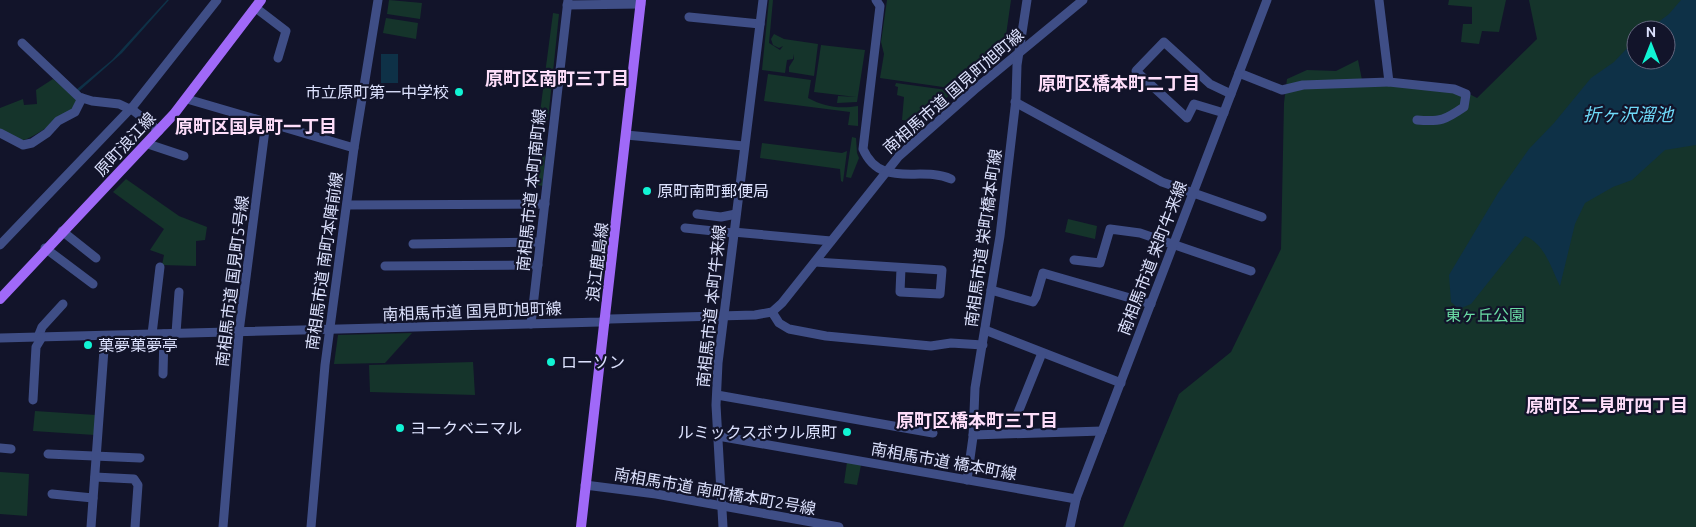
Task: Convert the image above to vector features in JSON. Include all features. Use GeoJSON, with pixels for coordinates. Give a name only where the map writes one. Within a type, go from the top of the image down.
{"type":"FeatureCollection","features":[{"type":"Feature","properties":{"kind":"main road","name":"原町浪江線"},"geometry":{"type":"LineString","coordinates":[[0,298],[62,231],[148,144],[186,99],[260,2]]}},
{"type":"Feature","properties":{"kind":"main road","name":"浪江鹿島線"},"geometry":{"type":"LineString","coordinates":[[581,527],[641,2]]}},
{"type":"Feature","properties":{"kind":"street"},"geometry":{"type":"LineString","coordinates":[[0,245],[130,110],[217,0]]}},
{"type":"Feature","properties":{"kind":"street","name":"南相馬市道 南町本陣前線"},"geometry":{"type":"LineString","coordinates":[[311,527],[330,331],[346,205],[378,0]]}},
{"type":"Feature","properties":{"kind":"street","name":"南相馬市道 本町牛来線"},"geometry":{"type":"LineString","coordinates":[[723,527],[717,394],[722,316],[763,0]]}},
{"type":"Feature","properties":{"kind":"street"},"geometry":{"type":"LineString","coordinates":[[876,0],[880,6],[862,142],[863,149],[869,161],[884,173],[951,179]]}},
{"type":"Feature","properties":{"kind":"street","name":"南相馬市道 栄町橋本町線"},"geometry":{"type":"LineString","coordinates":[[967,480],[973,435],[975,388],[1001,226],[1016,102],[1019,52],[1027,0]]}},
{"type":"Feature","properties":{"kind":"street","name":"南相馬市道 国見町旭町線"},"geometry":{"type":"LineString","coordinates":[[0,338],[330,331],[755,315],[772,312],[782,303],[884,173],[943,116],[1083,0]]}},
{"type":"Feature","properties":{"kind":"street","name":"南相馬市道 栄町牛来線"},"geometry":{"type":"LineString","coordinates":[[1070,527],[1076,499],[1267,0]]}},
{"type":"Feature","properties":{"kind":"street"},"geometry":{"type":"LineString","coordinates":[[1379,0],[1389,82]]}},
{"type":"Feature","properties":{"kind":"street"},"geometry":{"type":"LineString","coordinates":[[260,2],[286,31],[278,58]]}},
{"type":"Feature","properties":{"kind":"street"},"geometry":{"type":"LineString","coordinates":[[568,2],[641,2]]}},
{"type":"Feature","properties":{"kind":"street","name":"南相馬市道 本町南町線"},"geometry":{"type":"LineString","coordinates":[[531,324],[568,2]]}},
{"type":"Feature","properties":{"kind":"street"},"geometry":{"type":"LineString","coordinates":[[689,17],[760,24]]}},
{"type":"Feature","properties":{"kind":"street"},"geometry":{"type":"LineString","coordinates":[[1224,113],[1194,104],[1187,118],[1136,71],[1164,42],[1210,84],[1231,94]]}},
{"type":"Feature","properties":{"kind":"street"},"geometry":{"type":"LineString","coordinates":[[22,43],[74,94],[82,98],[119,104],[159,131]]}},
{"type":"Feature","properties":{"kind":"street"},"geometry":{"type":"LineString","coordinates":[[1239,73],[1282,90],[1303,85],[1389,82],[1454,89],[1466,94],[1464,107],[1449,118],[1437,122],[1417,120]]}},
{"type":"Feature","properties":{"kind":"street"},"geometry":{"type":"LineString","coordinates":[[0,133],[23,145],[32,143],[47,133],[58,121],[75,112],[82,98]]}},
{"type":"Feature","properties":{"kind":"street"},"geometry":{"type":"LineString","coordinates":[[186,99],[354,148]]}},
{"type":"Feature","properties":{"kind":"street"},"geometry":{"type":"LineString","coordinates":[[1016,102],[1162,182],[1262,217]]}},
{"type":"Feature","properties":{"kind":"street","name":"南相馬市道 国見町5号線"},"geometry":{"type":"LineString","coordinates":[[223,527],[239,332],[266,122]]}},
{"type":"Feature","properties":{"kind":"street"},"geometry":{"type":"LineString","coordinates":[[626,135],[744,146]]}},
{"type":"Feature","properties":{"kind":"street"},"geometry":{"type":"LineString","coordinates":[[148,144],[184,156]]}},
{"type":"Feature","properties":{"kind":"street"},"geometry":{"type":"LineString","coordinates":[[346,205],[545,204]]}},
{"type":"Feature","properties":{"kind":"street"},"geometry":{"type":"LineString","coordinates":[[697,214],[721,217],[736,214]]}},
{"type":"Feature","properties":{"kind":"street"},"geometry":{"type":"LineString","coordinates":[[685,228],[831,241]]}},
{"type":"Feature","properties":{"kind":"street"},"geometry":{"type":"LineString","coordinates":[[1074,260],[1100,263],[1110,230],[1140,233],[1251,271]]}},
{"type":"Feature","properties":{"kind":"street"},"geometry":{"type":"LineString","coordinates":[[62,231],[96,258]]}},
{"type":"Feature","properties":{"kind":"street"},"geometry":{"type":"LineString","coordinates":[[413,244],[540,242]]}},
{"type":"Feature","properties":{"kind":"street"},"geometry":{"type":"LineString","coordinates":[[46,248],[93,284]]}},
{"type":"Feature","properties":{"kind":"street"},"geometry":{"type":"LineString","coordinates":[[815,262],[942,270],[940,294],[900,292],[901,268]]}},
{"type":"Feature","properties":{"kind":"street"},"geometry":{"type":"LineString","coordinates":[[385,266],[538,265]]}},
{"type":"Feature","properties":{"kind":"street"},"geometry":{"type":"LineString","coordinates":[[152,334],[160,267]]}},
{"type":"Feature","properties":{"kind":"street"},"geometry":{"type":"LineString","coordinates":[[991,290],[1032,302],[1036,297],[1043,273],[1151,304]]}},
{"type":"Feature","properties":{"kind":"street"},"geometry":{"type":"LineString","coordinates":[[176,333],[179,292]]}},
{"type":"Feature","properties":{"kind":"street"},"geometry":{"type":"LineString","coordinates":[[33,400],[36,347],[42,327],[63,304]]}},
{"type":"Feature","properties":{"kind":"street"},"geometry":{"type":"LineString","coordinates":[[772,312],[779,323],[789,329],[826,336],[926,346],[951,343],[983,345]]}},
{"type":"Feature","properties":{"kind":"street"},"geometry":{"type":"LineString","coordinates":[[985,330],[1121,383]]}},
{"type":"Feature","properties":{"kind":"street"},"geometry":{"type":"LineString","coordinates":[[163,374],[164,334]]}},
{"type":"Feature","properties":{"kind":"street"},"geometry":{"type":"LineString","coordinates":[[91,527],[105,336]]}},
{"type":"Feature","properties":{"kind":"street"},"geometry":{"type":"LineString","coordinates":[[1012,433],[1013,425],[1042,353]]}},
{"type":"Feature","properties":{"kind":"street"},"geometry":{"type":"LineString","coordinates":[[717,394],[933,434]]}},
{"type":"Feature","properties":{"kind":"street"},"geometry":{"type":"LineString","coordinates":[[973,435],[1102,431]]}},
{"type":"Feature","properties":{"kind":"street","name":"南相馬市道 橋本町線"},"geometry":{"type":"LineString","coordinates":[[718,436],[1076,499]]}},
{"type":"Feature","properties":{"kind":"street"},"geometry":{"type":"LineString","coordinates":[[0,448],[11,449]]}},
{"type":"Feature","properties":{"kind":"street"},"geometry":{"type":"LineString","coordinates":[[48,454],[140,458]]}},
{"type":"Feature","properties":{"kind":"street"},"geometry":{"type":"LineString","coordinates":[[95,477],[134,479],[138,485],[135,527]]}},
{"type":"Feature","properties":{"kind":"street","name":"南相馬市道 南町橋本町2号線"},"geometry":{"type":"LineString","coordinates":[[585,485],[656,494],[839,527]]}},
{"type":"Feature","properties":{"kind":"street"},"geometry":{"type":"LineString","coordinates":[[52,494],[93,498]]}},
{"type":"Feature","properties":{"kind":"green space"},"geometry":{"type":"Polygon","coordinates":[[[389,0],[422,3],[420,19],[387,14],[389,0]]]}},
{"type":"Feature","properties":{"kind":"green space"},"geometry":{"type":"Polygon","coordinates":[[[769,0],[773,0],[769,43],[780,50],[783,46],[779,48],[773,45],[771,39],[774,34],[784,39],[818,44],[814,76],[789,72],[789,67],[794,59],[793,54],[793,59],[787,60],[785,73],[762,70],[769,0]]]}},
{"type":"Feature","properties":{"kind":"green space"},"geometry":{"type":"Polygon","coordinates":[[[887,0],[1011,0],[1005,42],[950,88],[880,78],[884,54],[881,42],[887,0]]]}},
{"type":"Feature","properties":{"kind":"green space"},"geometry":{"type":"Polygon","coordinates":[[[1449,0],[1506,0],[1499,32],[1482,31],[1479,44],[1461,42],[1463,24],[1472,24],[1472,7],[1448,5],[1449,0]]]}},
{"type":"Feature","properties":{"kind":"green space","name":"東ヶ丘公園"},"geometry":{"type":"Polygon","coordinates":[[[1529,0],[1696,0],[1696,527],[1123,527],[1179,394],[1231,352],[1281,249],[1284,103],[1287,79],[1307,70],[1336,71],[1358,60],[1362,80],[1452,85],[1477,98],[1537,39],[1529,0]]]}},
{"type":"Feature","properties":{"kind":"green space"},"geometry":{"type":"Polygon","coordinates":[[[553,13],[559,14],[548,120],[539,120],[553,13]]]}},
{"type":"Feature","properties":{"kind":"green space"},"geometry":{"type":"Polygon","coordinates":[[[386,18],[418,23],[416,39],[383,33],[386,18]]]}},
{"type":"Feature","properties":{"kind":"green space"},"geometry":{"type":"Polygon","coordinates":[[[821,45],[865,50],[857,102],[837,103],[838,96],[856,97],[814,92],[821,45]]]}},
{"type":"Feature","properties":{"kind":"green space"},"geometry":{"type":"Polygon","coordinates":[[[768,74],[811,80],[808,98],[820,103],[838,107],[858,106],[858,126],[848,125],[850,112],[764,101],[768,74]]]}},
{"type":"Feature","properties":{"kind":"green space"},"geometry":{"type":"Polygon","coordinates":[[[53,79],[80,101],[52,124],[27,139],[16,139],[0,132],[0,108],[23,99],[24,105],[37,104],[36,90],[53,79]]]}},
{"type":"Feature","properties":{"kind":"green space"},"geometry":{"type":"Polygon","coordinates":[[[896,83],[954,91],[913,128],[913,121],[902,120],[904,97],[897,95],[898,87],[895,86],[896,83]]]}},
{"type":"Feature","properties":{"kind":"green space"},"geometry":{"type":"Polygon","coordinates":[[[852,137],[856,138],[859,158],[851,178],[846,177],[852,137]]]}},
{"type":"Feature","properties":{"kind":"green space"},"geometry":{"type":"Polygon","coordinates":[[[762,143],[842,153],[847,151],[843,182],[841,181],[840,169],[760,158],[762,143]]]}},
{"type":"Feature","properties":{"kind":"green space"},"geometry":{"type":"Polygon","coordinates":[[[545,155],[543,186],[533,184],[529,177],[536,162],[545,155]]]}},
{"type":"Feature","properties":{"kind":"green space"},"geometry":{"type":"Polygon","coordinates":[[[126,179],[179,216],[207,227],[205,240],[196,241],[196,266],[162,265],[164,255],[150,250],[164,229],[113,192],[126,179]]]}},
{"type":"Feature","properties":{"kind":"green space"},"geometry":{"type":"Polygon","coordinates":[[[1068,219],[1097,226],[1095,239],[1065,232],[1068,219]]]}},
{"type":"Feature","properties":{"kind":"green space"},"geometry":{"type":"Polygon","coordinates":[[[412,333],[385,363],[334,364],[338,335],[412,333]]]}},
{"type":"Feature","properties":{"kind":"green space"},"geometry":{"type":"Polygon","coordinates":[[[473,362],[475,395],[370,392],[369,365],[473,362]]]}},
{"type":"Feature","properties":{"kind":"green space"},"geometry":{"type":"Polygon","coordinates":[[[35,411],[96,415],[95,435],[33,431],[35,411]]]}},
{"type":"Feature","properties":{"kind":"green space"},"geometry":{"type":"Polygon","coordinates":[[[847,462],[861,465],[857,485],[844,483],[847,462]]]}},
{"type":"Feature","properties":{"kind":"green space"},"geometry":{"type":"Polygon","coordinates":[[[0,472],[29,474],[27,516],[0,514],[0,472]]]}},
{"type":"Feature","properties":{"kind":"water"},"geometry":{"type":"Polygon","coordinates":[[[169,0],[122,53],[78,92],[76,90],[112,60],[169,0]]]}},
{"type":"Feature","properties":{"kind":"water","name":"折ヶ沢溜池"},"geometry":{"type":"Polygon","coordinates":[[[1681,0],[1696,0],[1696,145],[1665,150],[1632,180],[1613,187],[1585,203],[1575,224],[1560,286],[1550,264],[1538,245],[1525,236],[1471,304],[1459,309],[1451,302],[1449,275],[1498,193],[1529,149],[1554,123],[1591,78],[1614,62],[1626,49],[1626,70],[1676,70],[1676,20],[1661,20],[1681,0]]]}},
{"type":"Feature","properties":{"kind":"water"},"geometry":{"type":"Polygon","coordinates":[[[381,54],[398,54],[398,83],[381,83],[381,54]]]}},
{"type":"Feature","properties":{"kind":"place","name":"市立原町第一中学校"},"geometry":{"type":"Point","coordinates":[459,92]}},
{"type":"Feature","properties":{"kind":"place","name":"原町南町郵便局"},"geometry":{"type":"Point","coordinates":[647,191]}},
{"type":"Feature","properties":{"kind":"place","name":"菓夢菓夢亭"},"geometry":{"type":"Point","coordinates":[88,345]}},
{"type":"Feature","properties":{"kind":"place","name":"ローソン"},"geometry":{"type":"Point","coordinates":[551,362]}},
{"type":"Feature","properties":{"kind":"place","name":"ヨークベニマル"},"geometry":{"type":"Point","coordinates":[400,428]}},
{"type":"Feature","properties":{"kind":"place","name":"ルミックスボウル原町"},"geometry":{"type":"Point","coordinates":[847,432]}},
{"type":"Feature","properties":{"kind":"district","name":"原町区南町三丁目"},"geometry":{"type":"Point","coordinates":[557,78]}},
{"type":"Feature","properties":{"kind":"district","name":"原町区橋本町二丁目"},"geometry":{"type":"Point","coordinates":[1119,83]}},
{"type":"Feature","properties":{"kind":"district","name":"原町区国見町一丁目"},"geometry":{"type":"Point","coordinates":[256,126]}},
{"type":"Feature","properties":{"kind":"district","name":"原町区二見町四丁目"},"geometry":{"type":"Point","coordinates":[1607,405]}},
{"type":"Feature","properties":{"kind":"district","name":"原町区橋本町三丁目"},"geometry":{"type":"Point","coordinates":[977,420]}}]}
